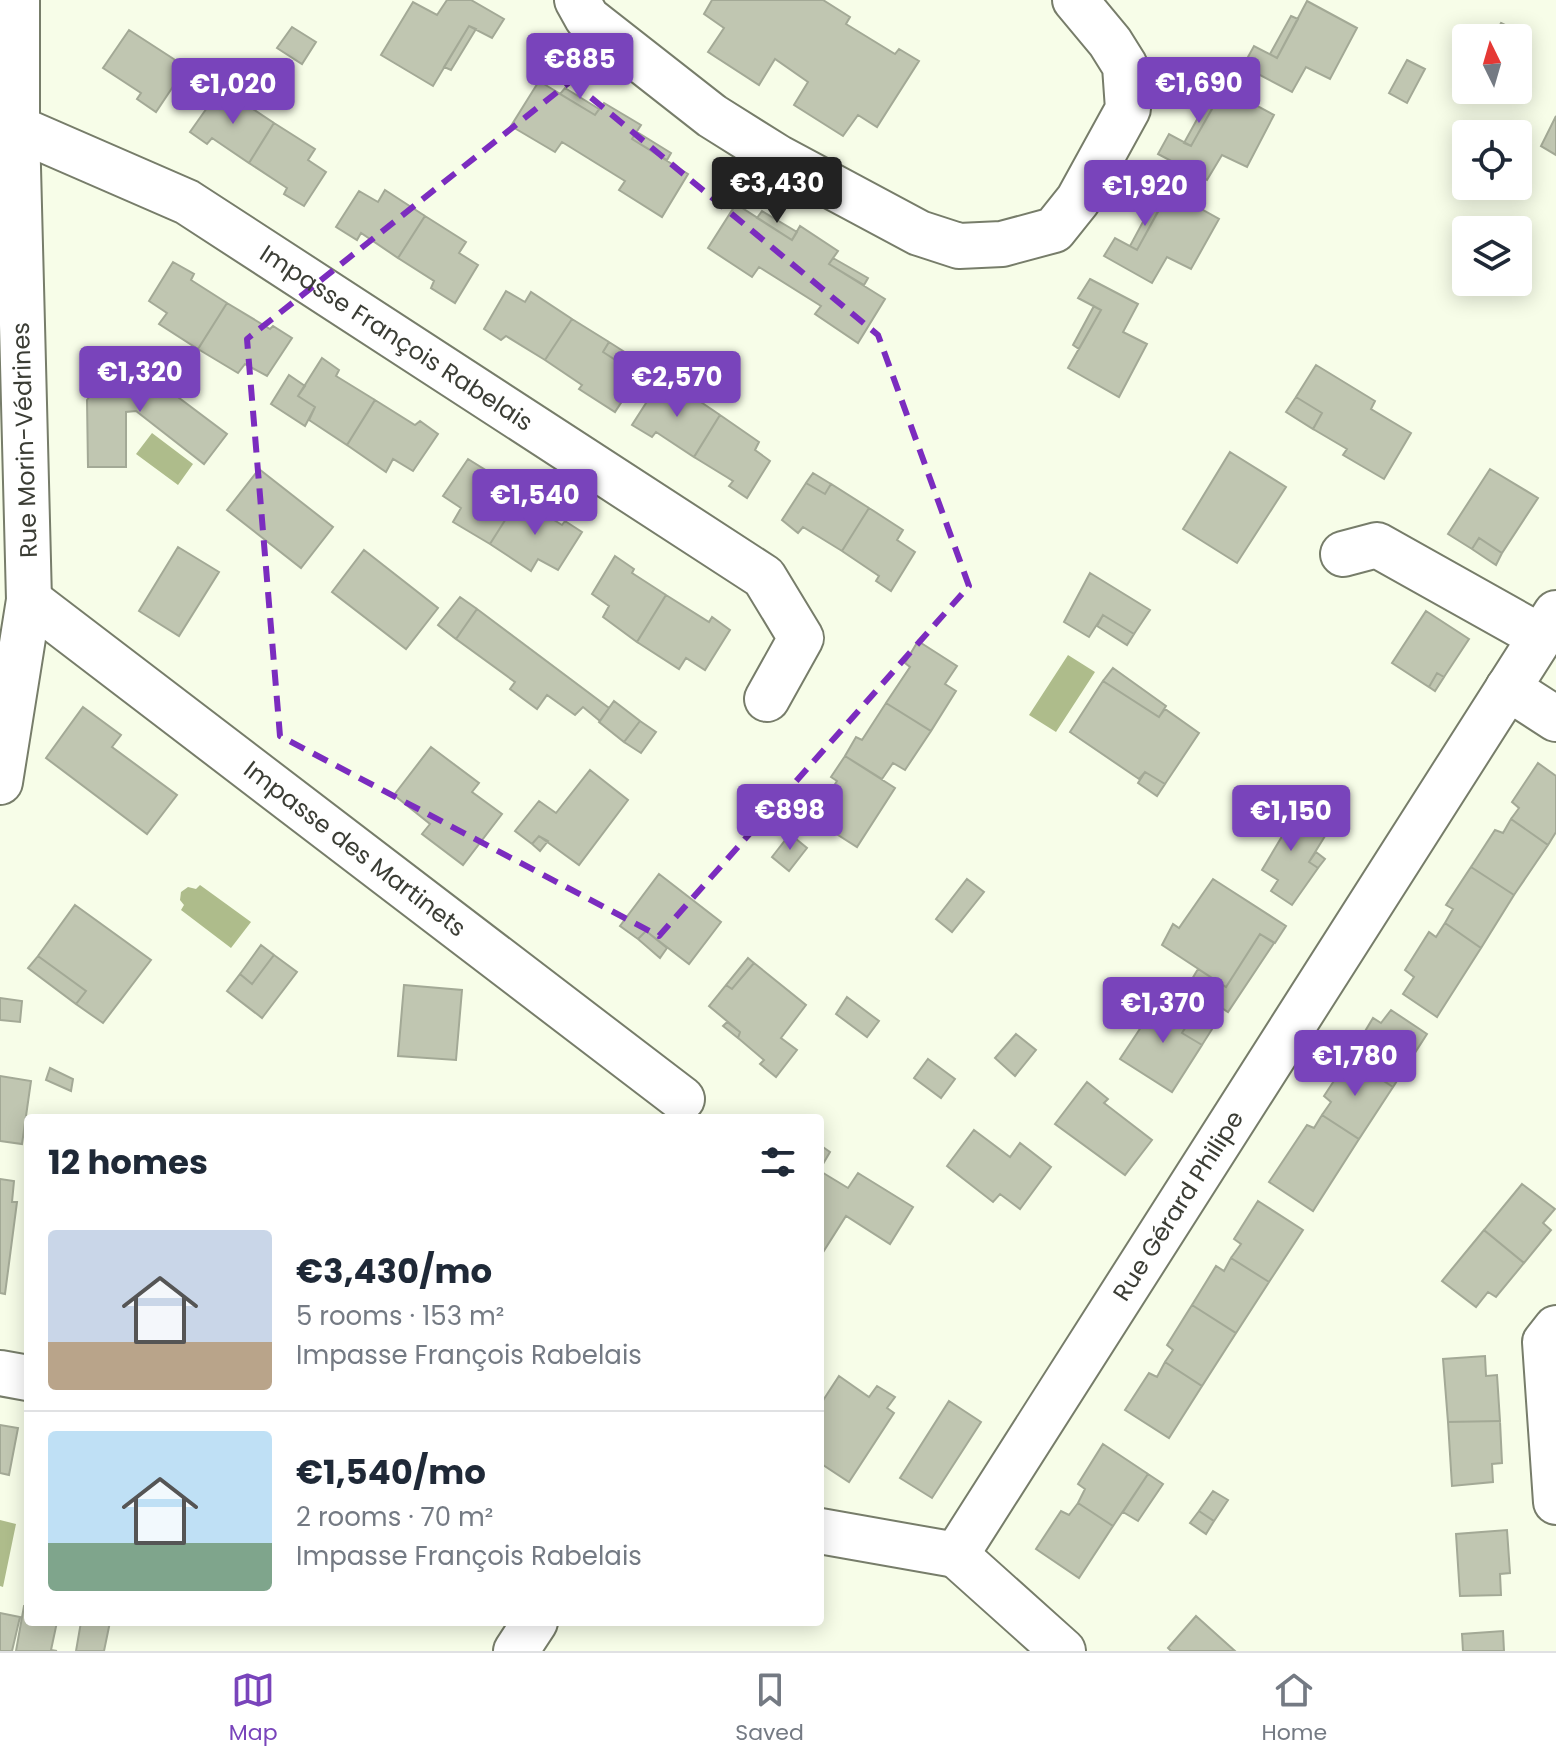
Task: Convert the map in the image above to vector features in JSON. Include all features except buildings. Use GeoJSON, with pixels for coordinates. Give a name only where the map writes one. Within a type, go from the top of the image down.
{"type":"FeatureCollection","features":[{"type":"Feature","properties":{"kind":"street","name":"Rue Morin-Védrines"},"geometry":{"type":"LineString","coordinates":[[0,782],[29,600],[8,127],[17,0]]}},
{"type":"Feature","properties":{"kind":"street"},"geometry":{"type":"LineString","coordinates":[[577,0],[587,18],[712,116],[779,158],[919,233],[959,246],[1002,244],[1054,230],[1078,200],[1128,109],[1125,66],[1110,42],[1075,0]]}},
{"type":"Feature","properties":{"kind":"street","name":"Impasse François Rabelais"},"geometry":{"type":"LineString","coordinates":[[8,127],[187,202],[764,577],[801,638],[767,699]]}},
{"type":"Feature","properties":{"kind":"street"},"geometry":{"type":"LineString","coordinates":[[1343,554],[1377,545],[1549,625]]}},
{"type":"Feature","properties":{"kind":"street","name":"Impasse des Martinets"},"geometry":{"type":"LineString","coordinates":[[29,600],[682,1099]]}},
{"type":"Feature","properties":{"kind":"street","name":"Rue Gérard Philipe"},"geometry":{"type":"LineString","coordinates":[[956,1555],[1549,625]]}},
{"type":"Feature","properties":{"kind":"street"},"geometry":{"type":"LineString","coordinates":[[1508,688],[1556,719]]}},
{"type":"Feature","properties":{"kind":"street"},"geometry":{"type":"LineString","coordinates":[[1556,1328],[1545,1342],[1556,1502]]}},
{"type":"Feature","properties":{"kind":"street"},"geometry":{"type":"LineString","coordinates":[[0,1373],[24,1377]]}},
{"type":"Feature","properties":{"kind":"street"},"geometry":{"type":"LineString","coordinates":[[824,1532],[956,1555],[1063,1651]]}},
{"type":"Feature","properties":{"kind":"street"},"geometry":{"type":"LineString","coordinates":[[516,1651],[532,1626]]}},
{"type":"Feature","properties":{"kind":"highlighted area"},"geometry":{"type":"Polygon","coordinates":[[[571,81],[878,335],[969,586],[659,936],[280,736],[247,339],[571,81]]]}},
{"type":"Feature","properties":{"kind":"shaded area"},"geometry":{"type":"Polygon","coordinates":[[[152,433],[193,464],[178,485],[136,454],[152,433]]]}},
{"type":"Feature","properties":{"kind":"shaded area"},"geometry":{"type":"Polygon","coordinates":[[[1068,655],[1095,672],[1056,732],[1029,715],[1068,655]]]}},
{"type":"Feature","properties":{"kind":"shaded area"},"geometry":{"type":"Polygon","coordinates":[[[200,885],[251,922],[231,948],[181,910],[184,905],[180,900],[181,892],[200,885]]]}},
{"type":"Feature","properties":{"kind":"shaded area"},"geometry":{"type":"Polygon","coordinates":[[[0,1520],[16,1524],[3,1587],[0,1586],[0,1520]]]}}]}
